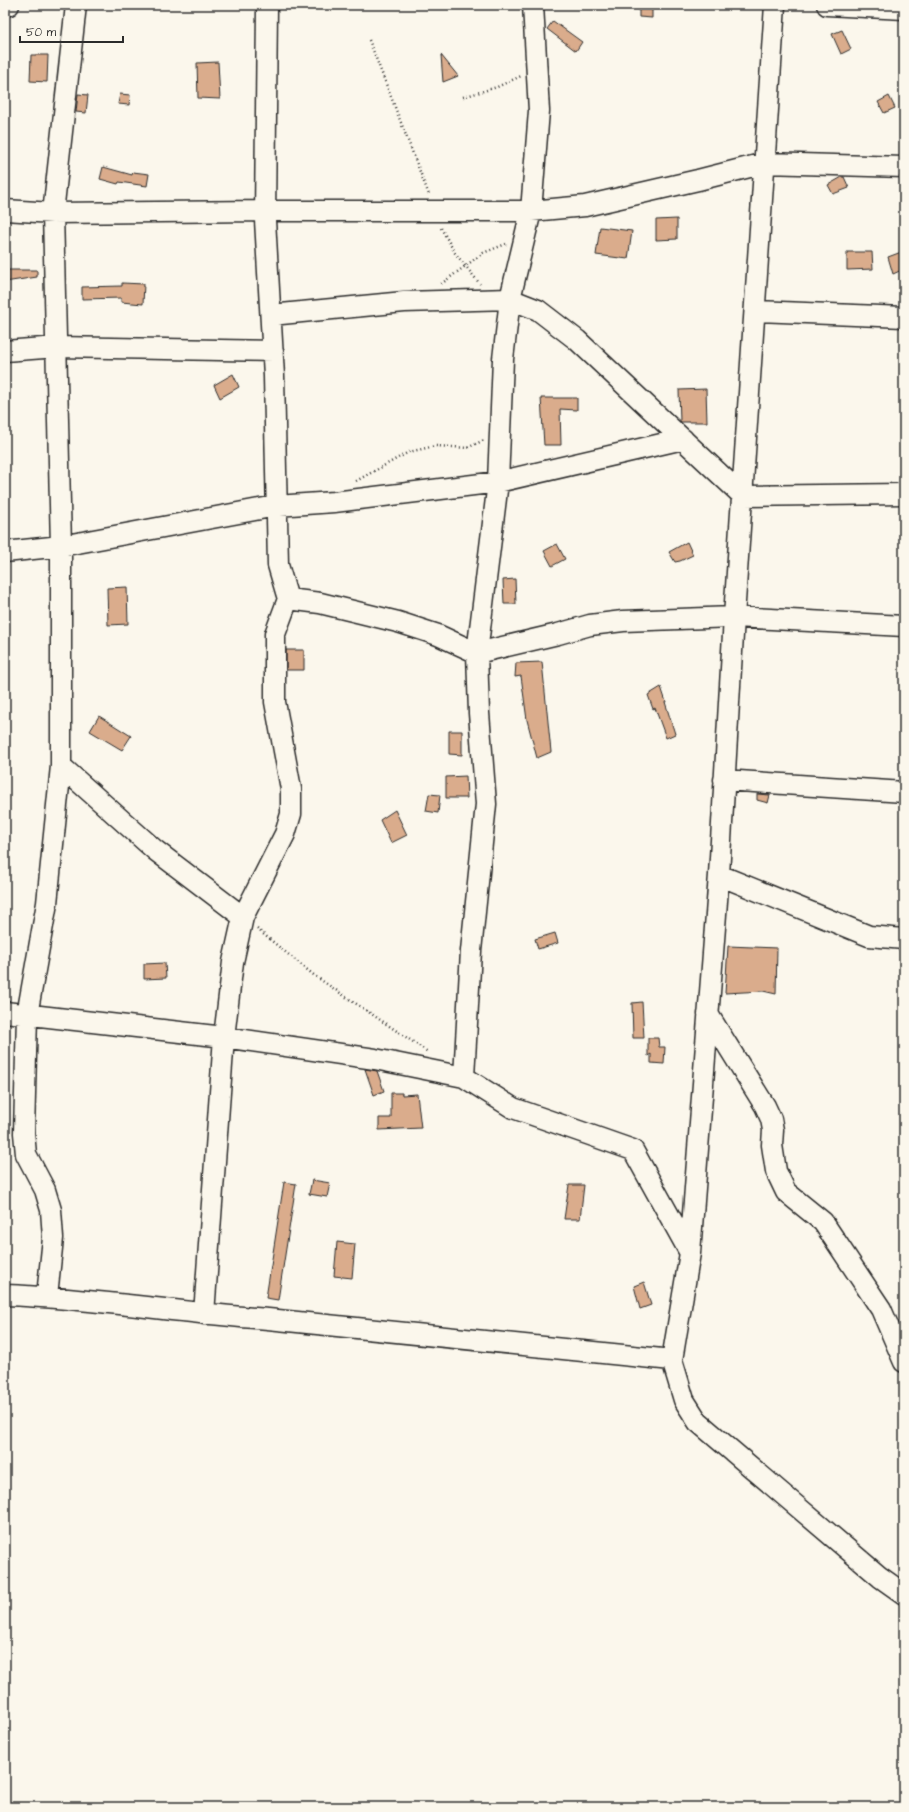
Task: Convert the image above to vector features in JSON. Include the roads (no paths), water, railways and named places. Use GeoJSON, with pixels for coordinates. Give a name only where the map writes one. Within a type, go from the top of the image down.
{"type":"FeatureCollection","features":[{"type":"Feature","properties":{"kind":"street"},"geometry":{"type":"LineString","coordinates":[[5,6],[10,5]]}},
{"type":"Feature","properties":{"kind":"street"},"geometry":{"type":"LineString","coordinates":[[48,1296],[53,1238],[51,1210],[45,1190],[26,1154],[24,1133],[27,1015],[47,903],[61,766],[61,546],[53,213],[76,5]]}},
{"type":"Feature","properties":{"kind":"street"},"geometry":{"type":"LineString","coordinates":[[204,1314],[224,1037],[233,962],[243,917],[284,834],[291,814],[291,789],[275,702],[275,634],[288,599],[278,565],[273,351],[265,211],[267,5]]}},
{"type":"Feature","properties":{"kind":"street"},"geometry":{"type":"LineString","coordinates":[[464,1077],[471,951],[486,804],[479,713],[477,653],[498,482],[503,360],[510,299],[531,211],[539,111],[534,5]]}},
{"type":"Feature","properties":{"kind":"street"},"geometry":{"type":"LineString","coordinates":[[775,5],[734,617],[719,875],[690,1253],[672,1360],[684,1400],[698,1422],[880,1577],[904,1594]]}},
{"type":"Feature","properties":{"kind":"street"},"geometry":{"type":"LineString","coordinates":[[827,5],[904,9]]}},
{"type":"Feature","properties":{"kind":"street"},"geometry":{"type":"LineString","coordinates":[[5,210],[53,213],[531,211],[585,206],[765,163],[904,167]]}},
{"type":"Feature","properties":{"kind":"street"},"geometry":{"type":"LineString","coordinates":[[271,315],[404,302],[510,299],[538,310],[577,340],[742,496],[904,494]]}},
{"type":"Feature","properties":{"kind":"street"},"geometry":{"type":"LineString","coordinates":[[755,311],[904,317]]}},
{"type":"Feature","properties":{"kind":"street"},"geometry":{"type":"LineString","coordinates":[[5,351],[56,347],[273,351]]}},
{"type":"Feature","properties":{"kind":"street"},"geometry":{"type":"LineString","coordinates":[[5,552],[61,546],[276,506],[334,502],[498,482],[682,439]]}},
{"type":"Feature","properties":{"kind":"street"},"geometry":{"type":"LineString","coordinates":[[288,599],[320,603],[398,622],[438,635],[477,653],[590,625],[623,621],[734,617],[904,626]]}},
{"type":"Feature","properties":{"kind":"street"},"geometry":{"type":"LineString","coordinates":[[61,766],[155,850],[243,917]]}},
{"type":"Feature","properties":{"kind":"street"},"geometry":{"type":"LineString","coordinates":[[724,780],[904,792]]}},
{"type":"Feature","properties":{"kind":"street"},"geometry":{"type":"LineString","coordinates":[[719,875],[869,936],[904,939]]}},
{"type":"Feature","properties":{"kind":"street"},"geometry":{"type":"LineString","coordinates":[[5,1012],[224,1037],[375,1059],[464,1077],[513,1108],[633,1150],[690,1253]]}},
{"type":"Feature","properties":{"kind":"street"},"geometry":{"type":"LineString","coordinates":[[708,1014],[768,1113],[773,1130],[772,1146],[776,1171],[786,1192],[823,1222],[880,1309],[904,1362]]}},
{"type":"Feature","properties":{"kind":"street"},"geometry":{"type":"LineString","coordinates":[[5,1295],[48,1296],[204,1314],[268,1319],[672,1360]]}}]}
